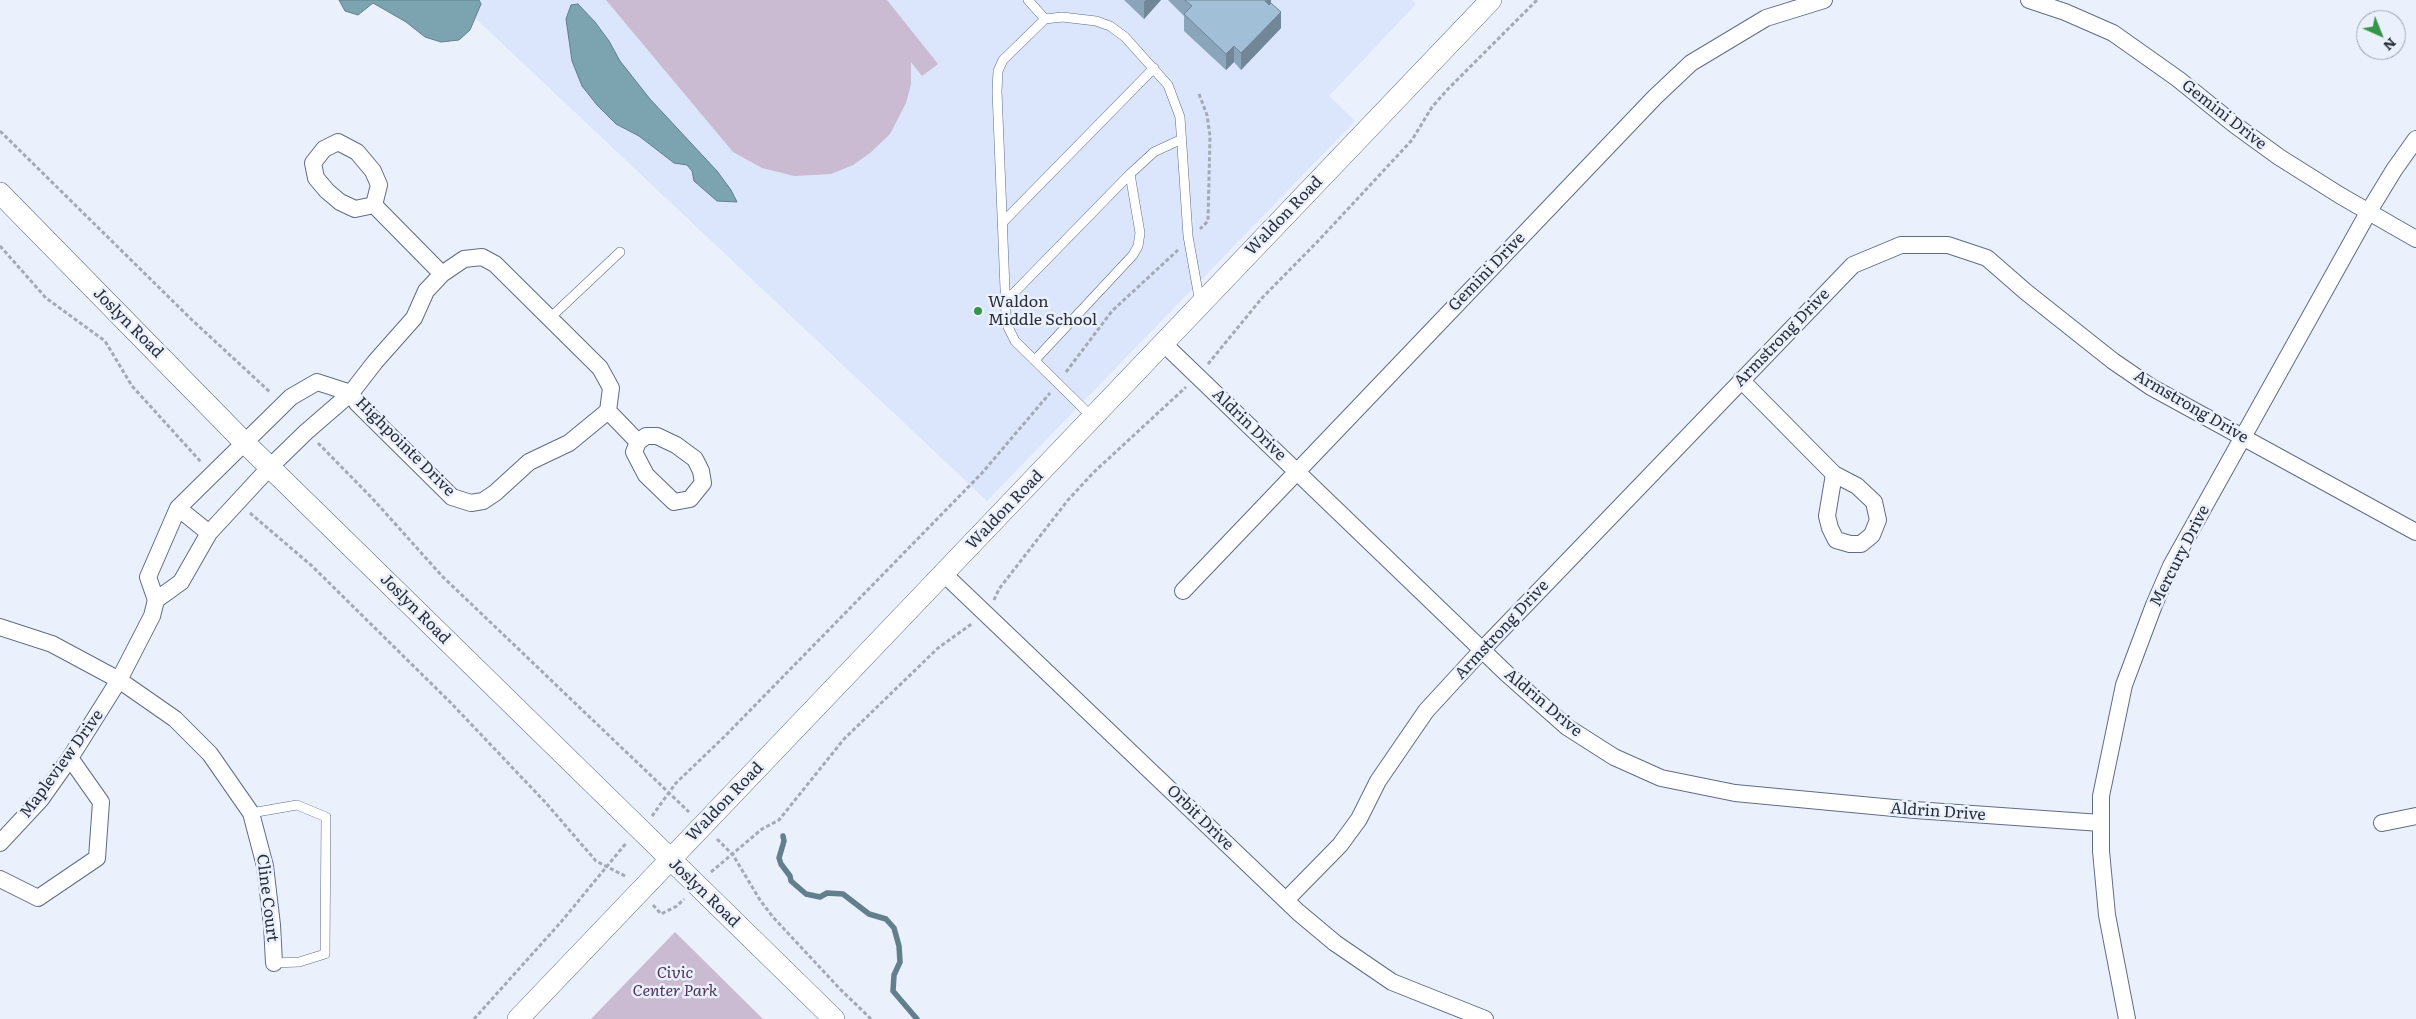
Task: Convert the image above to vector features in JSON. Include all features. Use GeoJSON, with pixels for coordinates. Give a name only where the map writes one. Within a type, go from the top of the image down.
{"type":"FeatureCollection","features":[{"type":"Feature","properties":{"kind":"street","name":"Waldon Road"},"geometry":{"type":"LineString","coordinates":[[518,1019],[1491,0]]}},
{"type":"Feature","properties":{"kind":"street","name":"Gemini Drive"},"geometry":{"type":"LineString","coordinates":[[1182,591],[1654,97],[1691,63],[1766,18],[1824,0]]}},
{"type":"Feature","properties":{"kind":"street","name":"Gemini Drive"},"geometry":{"type":"LineString","coordinates":[[2029,0],[2065,12],[2113,33],[2178,79],[2279,158],[2416,239]]}},
{"type":"Feature","properties":{"kind":"street","name":"Mercury Drive"},"geometry":{"type":"LineString","coordinates":[[2127,1019],[2107,915],[2101,851],[2103,787],[2124,686],[2154,605],[2171,566],[2369,211],[2416,139]]}},
{"type":"Feature","properties":{"kind":"street","name":"Joslyn Road"},"geometry":{"type":"LineString","coordinates":[[0,193],[244,442],[834,1019]]}},
{"type":"Feature","properties":{"kind":"street"},"geometry":{"type":"LineString","coordinates":[[374,205],[442,274]]}},
{"type":"Feature","properties":{"kind":"street","name":"Armstrong Drive"},"geometry":{"type":"LineString","coordinates":[[1286,900],[1340,845],[1358,819],[1378,781],[1426,711],[1483,649],[1853,265],[1901,245],[1948,246],[1987,258],[2112,361],[2151,388],[2416,532]]}},
{"type":"Feature","properties":{"kind":"street"},"geometry":{"type":"LineString","coordinates":[[352,393],[317,382],[291,397],[178,508],[148,577],[156,600],[180,582],[209,533],[270,467],[306,432],[352,393],[375,362],[414,318],[426,291],[442,274],[464,259],[482,256],[489,259],[600,368],[608,378],[612,397],[608,411],[638,442]]}},
{"type":"Feature","properties":{"kind":"street","name":"Aldrin Drive"},"geometry":{"type":"LineString","coordinates":[[1163,343],[1567,727],[1614,757],[1662,778],[1735,793],[1915,810],[2101,823]]}},
{"type":"Feature","properties":{"kind":"street"},"geometry":{"type":"LineString","coordinates":[[1741,380],[1834,474]]}},
{"type":"Feature","properties":{"kind":"street","name":"Highpointe Drive"},"geometry":{"type":"LineString","coordinates":[[352,393],[357,403],[452,497],[471,503],[483,502],[489,498],[529,462],[569,443],[608,411]]}},
{"type":"Feature","properties":{"kind":"street"},"geometry":{"type":"LineString","coordinates":[[178,508],[209,533]]}},
{"type":"Feature","properties":{"kind":"street","name":"Orbit Drive"},"geometry":{"type":"LineString","coordinates":[[944,574],[1286,900],[1335,944],[1392,982],[1485,1019]]}},
{"type":"Feature","properties":{"kind":"street","name":"Mapleview Drive"},"geometry":{"type":"LineString","coordinates":[[3,836],[41,799],[70,758],[119,680],[152,616],[156,600]]}},
{"type":"Feature","properties":{"kind":"street"},"geometry":{"type":"LineString","coordinates":[[0,627],[52,644],[119,680]]}},
{"type":"Feature","properties":{"kind":"street","name":"Cline Court"},"geometry":{"type":"LineString","coordinates":[[119,680],[175,720],[210,754],[251,813],[265,866],[272,925],[274,963]]}},
{"type":"Feature","properties":{"kind":"street"},"geometry":{"type":"LineString","coordinates":[[0,879],[38,898],[97,858],[101,802],[70,758]]}},
{"type":"Feature","properties":{"kind":"street"},"geometry":{"type":"LineString","coordinates":[[2382,823],[2416,816]]}},
{"type":"Feature","properties":{"kind":"lane"},"geometry":{"type":"LineString","coordinates":[[1028,0],[1045,19]]}},
{"type":"Feature","properties":{"kind":"lane"},"geometry":{"type":"LineString","coordinates":[[1093,418],[1015,341],[1008,327],[997,91],[998,71],[1003,60],[1045,19],[1062,17],[1096,21],[1110,26],[1125,38],[1154,68],[1174,97],[1180,117],[1188,240],[1200,304]]}},
{"type":"Feature","properties":{"kind":"lane"},"geometry":{"type":"LineString","coordinates":[[1003,222],[1154,68]]}},
{"type":"Feature","properties":{"kind":"lane"},"geometry":{"type":"LineString","coordinates":[[1006,301],[1130,174],[1154,152],[1182,139]]}},
{"type":"Feature","properties":{"kind":"lane"},"geometry":{"type":"LineString","coordinates":[[1035,360],[1133,255],[1138,246],[1140,233],[1130,174]]}},
{"type":"Feature","properties":{"kind":"lane"},"geometry":{"type":"LineString","coordinates":[[550,318],[620,252]]}},
{"type":"Feature","properties":{"kind":"lane"},"geometry":{"type":"LineString","coordinates":[[251,813],[297,805],[326,816],[325,954],[299,962],[274,963]]}},
{"type":"Feature","properties":{"kind":"path"},"geometry":{"type":"LineString","coordinates":[[239,501],[319,572],[445,697],[546,803],[591,856],[605,866],[625,875],[641,890],[661,914],[677,906],[762,829],[779,820],[844,739],[947,640],[969,626],[992,604],[998,589],[1068,500],[1197,376],[1230,339],[1262,298],[1412,140],[1432,107],[1448,89],[1537,0]]}},
{"type":"Feature","properties":{"kind":"path"},"geometry":{"type":"LineString","coordinates":[[474,1019],[561,922],[605,866],[670,794],[676,783],[726,735],[982,473],[1058,383],[1112,311],[1208,221],[1210,136],[1199,94]]}},
{"type":"Feature","properties":{"kind":"path"},"geometry":{"type":"LineString","coordinates":[[0,131],[186,314],[270,392],[281,406]]}},
{"type":"Feature","properties":{"kind":"path"},"geometry":{"type":"LineString","coordinates":[[0,246],[46,298],[105,342],[132,386],[212,474]]}},
{"type":"Feature","properties":{"kind":"path"},"geometry":{"type":"LineString","coordinates":[[306,432],[372,498],[442,576],[733,855],[772,916],[840,989],[872,1019]]}},
{"type":"Feature","properties":{"kind":"shaded area"},"geometry":{"type":"Polygon","coordinates":[[[339,0],[479,0],[481,4],[470,30],[459,40],[441,42],[425,37],[406,22],[373,3],[358,15],[345,11],[339,0]]]}},
{"type":"Feature","properties":{"kind":"shaded area","name":"Waldon Middle School"},"geometry":{"type":"Polygon","coordinates":[[[456,0],[1412,0],[1416,4],[1329,96],[1355,121],[987,501],[456,0]]]}},
{"type":"Feature","properties":{"kind":"shaded area"},"geometry":{"type":"Polygon","coordinates":[[[578,4],[595,22],[609,41],[620,61],[650,99],[717,171],[737,202],[717,201],[694,181],[692,171],[687,165],[674,163],[639,136],[616,124],[597,105],[582,86],[572,61],[566,19],[571,5],[578,4]]]}},
{"type":"Feature","properties":{"kind":"green space"},"geometry":{"type":"Polygon","coordinates":[[[606,0],[887,0],[938,64],[922,76],[911,62],[911,84],[906,103],[890,134],[870,153],[853,165],[831,174],[794,176],[762,168],[733,152],[606,0]]]}},
{"type":"Feature","properties":{"kind":"green space","name":"Civic Center Park"},"geometry":{"type":"Polygon","coordinates":[[[675,932],[763,1019],[591,1019],[675,932]]]}},
{"type":"Feature","properties":{"kind":"building"},"geometry":{"type":"Polygon","coordinates":[[[1185,0],[1267,0],[1265,1],[1269,5],[1271,3],[1281,12],[1241,53],[1234,46],[1226,54],[1184,14],[1192,6],[1185,0]]]}},
{"type":"Feature","properties":{"kind":"waterway"},"geometry":{"type":"LineString","coordinates":[[783,836],[784,841],[779,858],[781,864],[790,876],[791,881],[806,894],[820,897],[827,893],[843,894],[869,914],[886,919],[894,928],[899,946],[900,962],[894,975],[893,991],[917,1019]]}},
{"type":"Feature","properties":{"kind":"place","name":"Waldon Middle School"},"geometry":{"type":"Point","coordinates":[978,311]}}]}
